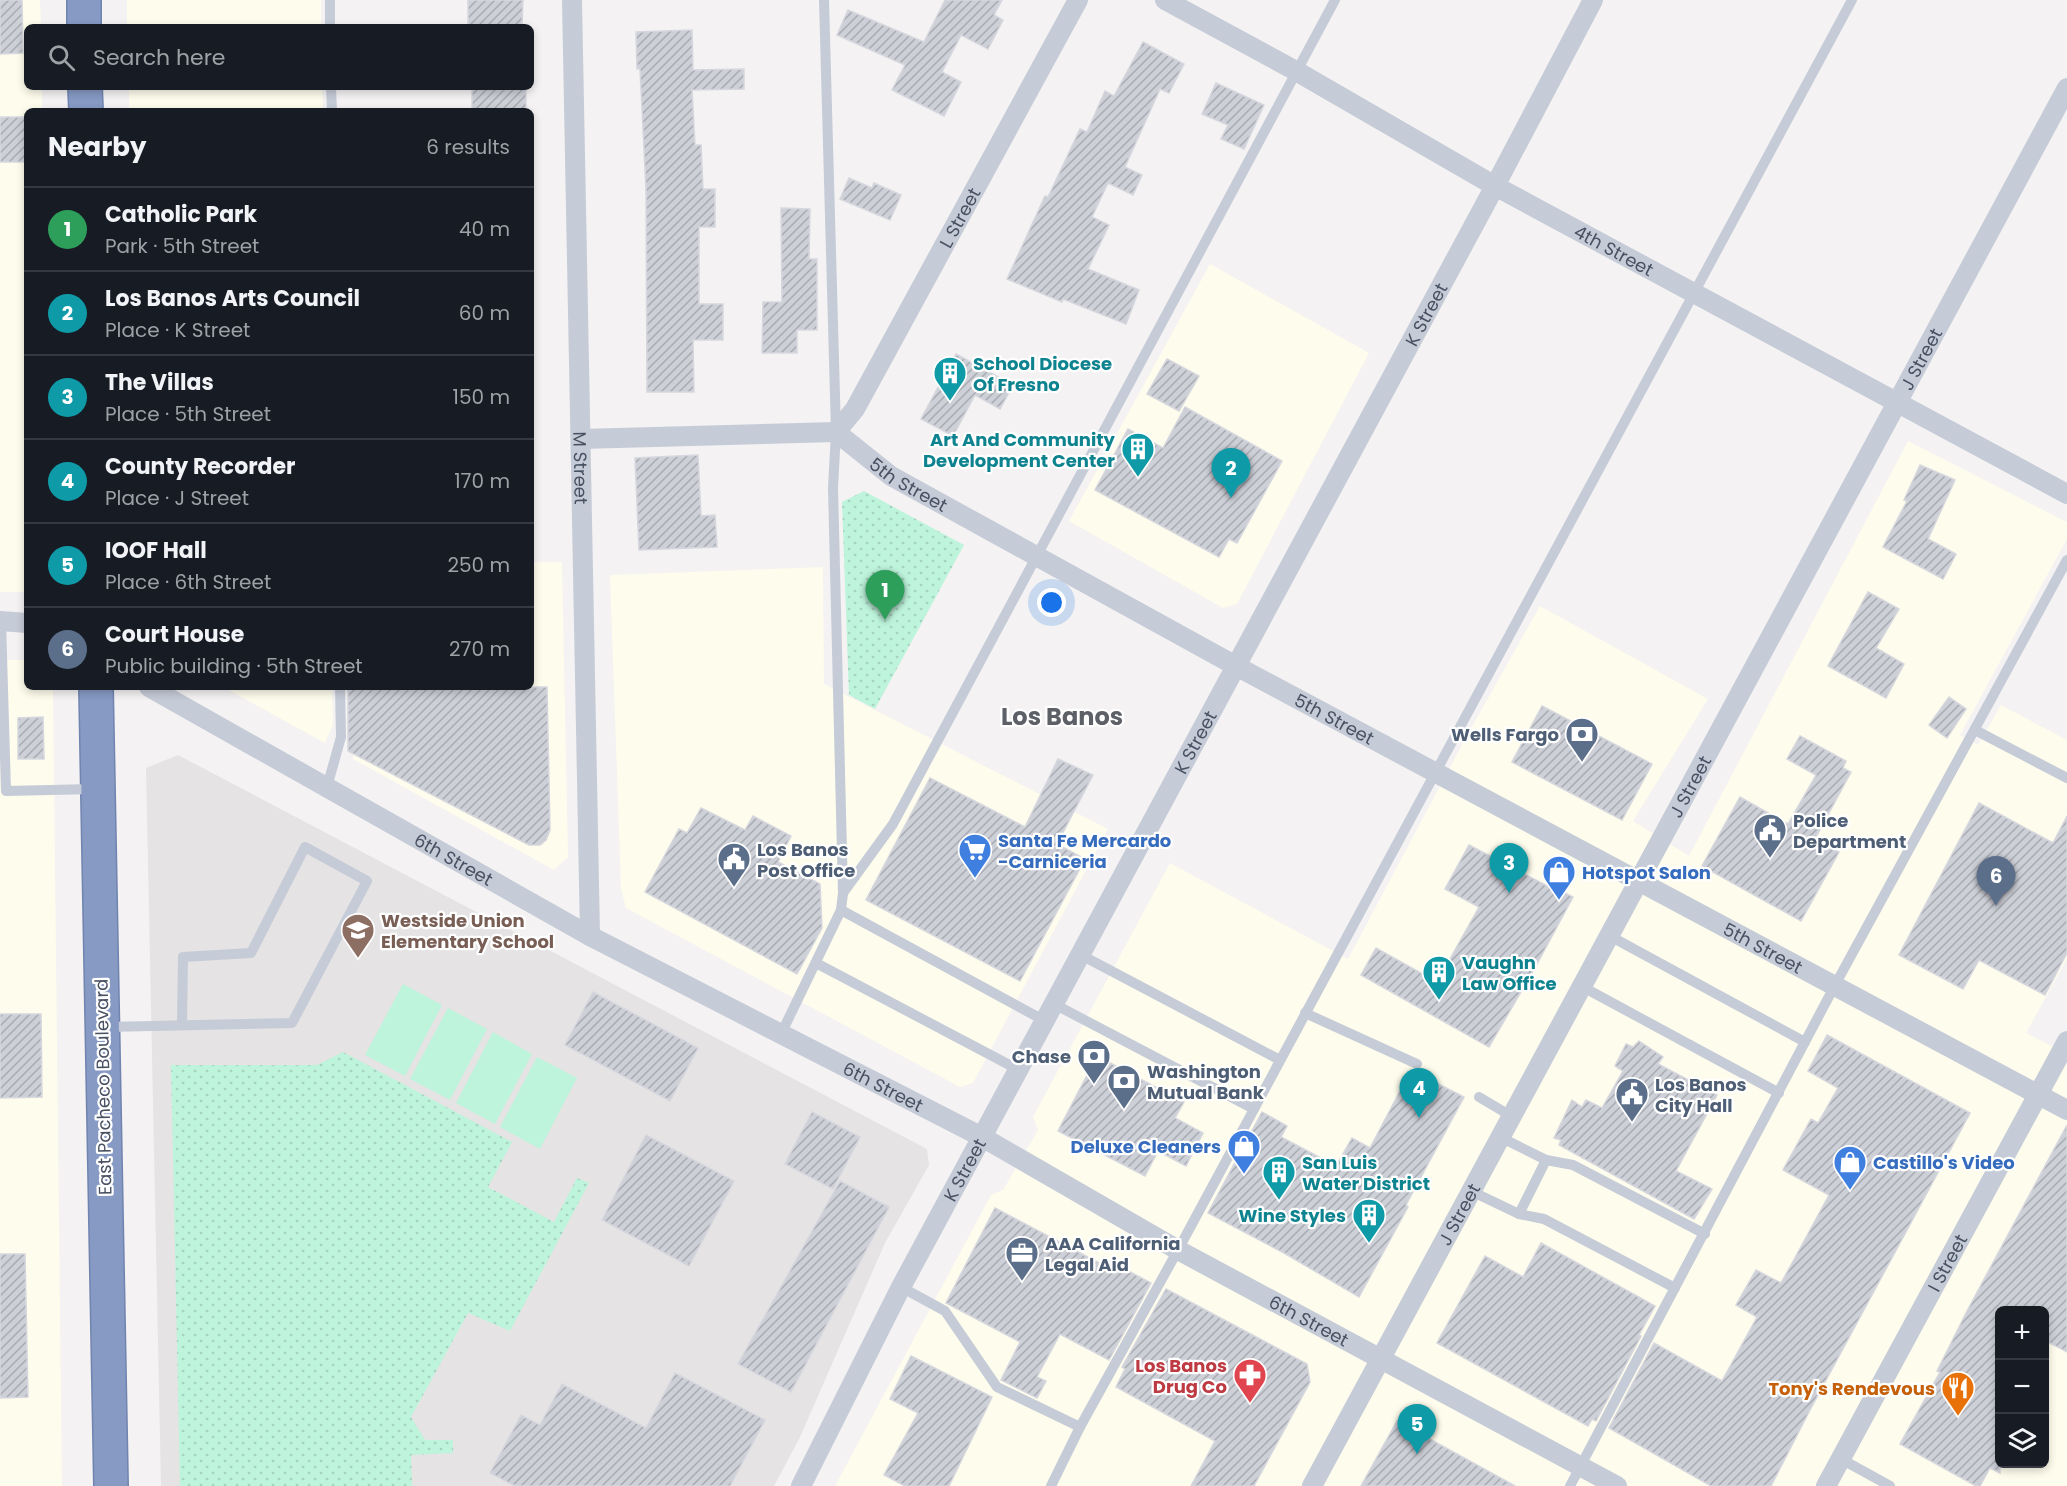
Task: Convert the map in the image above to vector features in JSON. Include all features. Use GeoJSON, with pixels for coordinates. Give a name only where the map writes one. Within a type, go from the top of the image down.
{"type":"FeatureCollection","features":[{"type":"Feature","properties":{"kind":"highway"},"geometry":{"type":"LineString","coordinates":[[84,0],[84,24]]}},
{"type":"Feature","properties":{"kind":"highway"},"geometry":{"type":"LineString","coordinates":[[85,90],[86,108]]}},
{"type":"Feature","properties":{"kind":"highway","name":"East Pacheco Boulevard"},"geometry":{"type":"LineString","coordinates":[[96,690],[111,1486]]}},
{"type":"Feature","properties":{"kind":"street","name":"M Street"},"geometry":{"type":"LineString","coordinates":[[572,0],[590,936]]}},
{"type":"Feature","properties":{"kind":"street","name":"L Street"},"geometry":{"type":"LineString","coordinates":[[836,432],[855,409],[1078,0]]}},
{"type":"Feature","properties":{"kind":"street","name":"4th Street"},"geometry":{"type":"LineString","coordinates":[[1165,0],[1296,71],[1495,186],[2067,494]]}},
{"type":"Feature","properties":{"kind":"street","name":"K Street"},"geometry":{"type":"LineString","coordinates":[[801,1486],[902,1287],[1593,0]]}},
{"type":"Feature","properties":{"kind":"street","name":"J Street"},"geometry":{"type":"LineString","coordinates":[[1312,1486],[2067,88]]}},
{"type":"Feature","properties":{"kind":"street"},"geometry":{"type":"LineString","coordinates":[[580,439],[836,432]]}},
{"type":"Feature","properties":{"kind":"street","name":"5th Street"},"geometry":{"type":"LineString","coordinates":[[836,432],[891,476],[1036,556],[1236,666],[2067,1110]]}},
{"type":"Feature","properties":{"kind":"street"},"geometry":{"type":"LineString","coordinates":[[1,621],[24,623]]}},
{"type":"Feature","properties":{"kind":"street","name":"6th Street"},"geometry":{"type":"LineString","coordinates":[[154,690],[590,936],[982,1137],[1178,1250],[1617,1486]]}},
{"type":"Feature","properties":{"kind":"street","name":"I Street"},"geometry":{"type":"LineString","coordinates":[[1826,1486],[2067,1041]]}},
{"type":"Feature","properties":{"kind":"lane"},"geometry":{"type":"LineString","coordinates":[[330,0],[330,24]]}},
{"type":"Feature","properties":{"kind":"lane"},"geometry":{"type":"LineString","coordinates":[[781,1034],[841,910],[843,893],[833,488],[836,432],[824,0]]}},
{"type":"Feature","properties":{"kind":"lane"},"geometry":{"type":"LineString","coordinates":[[843,893],[893,824],[1335,0]]}},
{"type":"Feature","properties":{"kind":"lane"},"geometry":{"type":"LineString","coordinates":[[1051,1486],[1080,1427],[1178,1250],[1852,0]]}},
{"type":"Feature","properties":{"kind":"lane"},"geometry":{"type":"LineString","coordinates":[[331,90],[332,108]]}},
{"type":"Feature","properties":{"kind":"lane"},"geometry":{"type":"LineString","coordinates":[[1570,1486],[1834,987],[2067,560]]}},
{"type":"Feature","properties":{"kind":"lane"},"geometry":{"type":"LineString","coordinates":[[1,621],[6,791],[98,789]]}},
{"type":"Feature","properties":{"kind":"lane"},"geometry":{"type":"LineString","coordinates":[[327,787],[341,737],[340,690]]}},
{"type":"Feature","properties":{"kind":"lane"},"geometry":{"type":"LineString","coordinates":[[1976,730],[2067,778]]}},
{"type":"Feature","properties":{"kind":"lane"},"geometry":{"type":"LineString","coordinates":[[102,1027],[292,1023],[367,881],[305,847],[251,953],[183,957],[182,1024]]}},
{"type":"Feature","properties":{"kind":"lane"},"geometry":{"type":"LineString","coordinates":[[841,910],[1045,1021]]}},
{"type":"Feature","properties":{"kind":"lane"},"geometry":{"type":"LineString","coordinates":[[1608,935],[1805,1042]]}},
{"type":"Feature","properties":{"kind":"lane"},"geometry":{"type":"LineString","coordinates":[[1081,955],[1280,1060]]}},
{"type":"Feature","properties":{"kind":"lane"},"geometry":{"type":"LineString","coordinates":[[816,963],[1019,1070]]}},
{"type":"Feature","properties":{"kind":"lane"},"geometry":{"type":"LineString","coordinates":[[1581,986],[1779,1093]]}},
{"type":"Feature","properties":{"kind":"lane"},"geometry":{"type":"LineString","coordinates":[[1054,1004],[1254,1109]]}},
{"type":"Feature","properties":{"kind":"lane"},"geometry":{"type":"LineString","coordinates":[[1305,1013],[1417,1064]]}},
{"type":"Feature","properties":{"kind":"lane"},"geometry":{"type":"LineString","coordinates":[[1479,1098],[1511,1116]]}},
{"type":"Feature","properties":{"kind":"lane"},"geometry":{"type":"LineString","coordinates":[[1500,1137],[1546,1160],[1573,1165],[1705,1234]]}},
{"type":"Feature","properties":{"kind":"lane"},"geometry":{"type":"LineString","coordinates":[[1519,1214],[1546,1160]]}},
{"type":"Feature","properties":{"kind":"lane"},"geometry":{"type":"LineString","coordinates":[[1471,1191],[1519,1214],[1544,1219],[1675,1288]]}},
{"type":"Feature","properties":{"kind":"lane"},"geometry":{"type":"LineString","coordinates":[[902,1287],[945,1311],[997,1387],[1080,1427]]}},
{"type":"Feature","properties":{"kind":"lane"},"geometry":{"type":"LineString","coordinates":[[1841,1459],[1890,1486]]}},
{"type":"Feature","properties":{"kind":"shaded area"},"geometry":{"type":"Polygon","coordinates":[[[0,0],[40,0],[41,24],[24,24],[24,90],[42,90],[42,108],[24,108],[24,592],[0,592],[0,0]]]}},
{"type":"Feature","properties":{"kind":"shaded area"},"geometry":{"type":"Polygon","coordinates":[[[127,0],[321,0],[321,24],[127,24],[127,0]]]}},
{"type":"Feature","properties":{"kind":"shaded area"},"geometry":{"type":"Polygon","coordinates":[[[129,90],[322,90],[323,108],[129,108],[129,90]]]}},
{"type":"Feature","properties":{"kind":"shaded area"},"geometry":{"type":"Polygon","coordinates":[[[1210,264],[1369,353],[1237,604],[1223,608],[1069,521],[1210,264]]]}},
{"type":"Feature","properties":{"kind":"shaded area"},"geometry":{"type":"Polygon","coordinates":[[[1908,441],[2067,522],[2067,539],[1960,735],[1978,745],[2001,705],[2067,740],[2067,959],[2026,1033],[2067,1054],[2067,1486],[835,1486],[991,1195],[1003,1190],[1038,1130],[1033,1117],[1170,863],[1348,959],[1465,739],[1540,606],[1708,699],[1633,821],[1689,856],[1908,441]]]}},
{"type":"Feature","properties":{"kind":"shaded area"},"geometry":{"type":"Polygon","coordinates":[[[534,562],[562,562],[568,857],[554,870],[353,759],[352,690],[534,690],[534,562]]]}},
{"type":"Feature","properties":{"kind":"shaded area"},"geometry":{"type":"Polygon","coordinates":[[[823,567],[824,684],[1108,829],[973,1083],[960,1087],[626,908],[621,889],[610,575],[823,567]]]}},
{"type":"Feature","properties":{"kind":"shaded area"},"geometry":{"type":"Polygon","coordinates":[[[0,660],[24,660],[24,690],[53,690],[62,1486],[0,1486],[0,660]]]}},
{"type":"Feature","properties":{"kind":"shaded area"},"geometry":{"type":"Polygon","coordinates":[[[228,690],[332,690],[333,725],[325,743],[228,690]]]}},
{"type":"Feature","properties":{"kind":"shaded area","name":"Westside Union Elementary School"},"geometry":{"type":"Polygon","coordinates":[[[178,755],[927,1149],[929,1165],[885,1243],[800,1437],[774,1486],[161,1486],[146,768],[178,755]]]}},
{"type":"Feature","properties":{"kind":"green space"},"geometry":{"type":"Polygon","coordinates":[[[864,491],[964,545],[875,709],[849,695],[842,502],[864,491]]]}},
{"type":"Feature","properties":{"kind":"green space"},"geometry":{"type":"Polygon","coordinates":[[[403,984],[442,1005],[405,1076],[365,1055],[403,984]]]}},
{"type":"Feature","properties":{"kind":"green space"},"geometry":{"type":"Polygon","coordinates":[[[448,1008],[487,1029],[450,1100],[410,1079],[448,1008]]]}},
{"type":"Feature","properties":{"kind":"green space"},"geometry":{"type":"Polygon","coordinates":[[[493,1032],[532,1054],[495,1124],[456,1103],[493,1032]]]}},
{"type":"Feature","properties":{"kind":"green space"},"geometry":{"type":"Polygon","coordinates":[[[343,1052],[512,1142],[488,1187],[554,1222],[577,1178],[589,1183],[510,1331],[468,1313],[411,1417],[425,1440],[453,1440],[453,1453],[411,1455],[412,1486],[180,1486],[171,1065],[317,1065],[343,1052]]]}},
{"type":"Feature","properties":{"kind":"green space"},"geometry":{"type":"Polygon","coordinates":[[[537,1057],[577,1078],[540,1149],[500,1127],[537,1057]]]}},
{"type":"Feature","properties":{"kind":"building"},"geometry":{"type":"Polygon","coordinates":[[[0,0],[22,0],[23,53],[0,54],[0,0]]]}},
{"type":"Feature","properties":{"kind":"building"},"geometry":{"type":"Polygon","coordinates":[[[468,0],[523,0],[522,24],[468,24],[468,0]]]}},
{"type":"Feature","properties":{"kind":"building"},"geometry":{"type":"Polygon","coordinates":[[[945,0],[1002,0],[994,15],[1003,20],[988,49],[961,35],[942,72],[961,82],[944,116],[892,90],[905,65],[837,35],[848,10],[924,42],[945,0]]]}},
{"type":"Feature","properties":{"kind":"building"},"geometry":{"type":"Polygon","coordinates":[[[692,30],[693,70],[744,69],[744,89],[692,90],[695,145],[701,145],[703,189],[715,189],[715,227],[699,227],[699,304],[723,304],[723,340],[693,340],[694,392],[647,392],[646,190],[636,32],[692,30]]]}},
{"type":"Feature","properties":{"kind":"building"},"geometry":{"type":"Polygon","coordinates":[[[1143,42],[1184,64],[1169,93],[1160,89],[1125,167],[1142,175],[1133,195],[1108,183],[1092,217],[1109,225],[1088,269],[1139,290],[1126,324],[1063,299],[1062,302],[1007,279],[1045,196],[1048,197],[1080,129],[1087,132],[1105,91],[1114,96],[1143,42]]]}},
{"type":"Feature","properties":{"kind":"building"},"geometry":{"type":"Polygon","coordinates":[[[1216,83],[1264,105],[1244,149],[1221,139],[1228,125],[1202,114],[1216,83]]]}},
{"type":"Feature","properties":{"kind":"building"},"geometry":{"type":"Polygon","coordinates":[[[472,90],[526,90],[526,108],[472,108],[472,90]]]}},
{"type":"Feature","properties":{"kind":"building"},"geometry":{"type":"Polygon","coordinates":[[[0,117],[24,117],[24,162],[0,162],[0,117]]]}},
{"type":"Feature","properties":{"kind":"building"},"geometry":{"type":"Polygon","coordinates":[[[849,178],[872,188],[874,183],[901,195],[890,220],[840,199],[849,178]]]}},
{"type":"Feature","properties":{"kind":"building"},"geometry":{"type":"Polygon","coordinates":[[[781,208],[810,209],[809,259],[817,259],[817,330],[797,330],[797,353],[762,353],[763,302],[782,302],[781,208]]]}},
{"type":"Feature","properties":{"kind":"building","name":"School Diocese Of Fresno"},"geometry":{"type":"Polygon","coordinates":[[[956,354],[1013,385],[1000,409],[975,395],[953,436],[921,419],[956,354]]]}},
{"type":"Feature","properties":{"kind":"building"},"geometry":{"type":"Polygon","coordinates":[[[1167,359],[1199,376],[1179,411],[1147,394],[1167,359]]]}},
{"type":"Feature","properties":{"kind":"building"},"geometry":{"type":"Polygon","coordinates":[[[1185,407],[1282,461],[1237,543],[1229,539],[1219,557],[1095,490],[1128,429],[1163,448],[1185,407]]]}},
{"type":"Feature","properties":{"kind":"building"},"geometry":{"type":"Polygon","coordinates":[[[698,455],[701,516],[715,515],[717,547],[639,550],[635,458],[698,455]]]}},
{"type":"Feature","properties":{"kind":"building"},"geometry":{"type":"Polygon","coordinates":[[[1920,465],[1955,480],[1928,539],[1956,554],[1943,579],[1883,547],[1907,501],[1904,500],[1920,465]]]}},
{"type":"Feature","properties":{"kind":"building"},"geometry":{"type":"Polygon","coordinates":[[[1868,592],[1899,609],[1876,648],[1904,664],[1886,698],[1828,666],[1868,592]]]}},
{"type":"Feature","properties":{"kind":"building"},"geometry":{"type":"Polygon","coordinates":[[[534,687],[547,687],[550,830],[546,840],[540,845],[529,845],[348,751],[348,690],[534,690],[534,687]]]}},
{"type":"Feature","properties":{"kind":"building"},"geometry":{"type":"Polygon","coordinates":[[[1949,697],[1966,709],[1947,738],[1929,725],[1949,697]]]}},
{"type":"Feature","properties":{"kind":"building","name":"Wells Fargo"},"geometry":{"type":"Polygon","coordinates":[[[1542,706],[1652,764],[1622,820],[1512,762],[1542,706]]]}},
{"type":"Feature","properties":{"kind":"building"},"geometry":{"type":"Polygon","coordinates":[[[43,717],[44,759],[18,759],[18,718],[43,717]]]}},
{"type":"Feature","properties":{"kind":"building","name":"Police Department"},"geometry":{"type":"Polygon","coordinates":[[[1800,736],[1846,761],[1843,768],[1851,772],[1815,839],[1839,852],[1801,921],[1702,866],[1740,797],[1788,824],[1816,775],[1787,759],[1800,736]]]}},
{"type":"Feature","properties":{"kind":"building","name":"Santa Fe Mercardo -Carniceria"},"geometry":{"type":"Polygon","coordinates":[[[1058,759],[1093,775],[1057,844],[1085,859],[1020,981],[866,900],[930,778],[1025,827],[1058,759]]]}},
{"type":"Feature","properties":{"kind":"building"},"geometry":{"type":"Polygon","coordinates":[[[1979,803],[2053,843],[2067,816],[2067,953],[2045,995],[1979,960],[1963,989],[1899,955],[1979,803]]]}},
{"type":"Feature","properties":{"kind":"building","name":"Los Banos Post Office"},"geometry":{"type":"Polygon","coordinates":[[[701,808],[745,830],[753,816],[791,836],[778,862],[820,884],[822,928],[797,974],[645,892],[679,829],[687,833],[701,808]]]}},
{"type":"Feature","properties":{"kind":"building"},"geometry":{"type":"Polygon","coordinates":[[[1469,845],[1573,897],[1489,1047],[1361,975],[1376,948],[1437,982],[1479,907],[1445,889],[1469,845]]]}},
{"type":"Feature","properties":{"kind":"building"},"geometry":{"type":"Polygon","coordinates":[[[593,992],[698,1048],[670,1101],[565,1045],[593,992]]]}},
{"type":"Feature","properties":{"kind":"building"},"geometry":{"type":"Polygon","coordinates":[[[0,1014],[41,1014],[42,1097],[0,1098],[0,1014]]]}},
{"type":"Feature","properties":{"kind":"building"},"geometry":{"type":"Polygon","coordinates":[[[1827,1035],[1970,1113],[1771,1486],[1711,1486],[1609,1428],[1654,1343],[1722,1381],[1757,1317],[1736,1305],[1756,1270],[1781,1283],[1791,1265],[1829,1195],[1783,1170],[1811,1119],[1818,1123],[1838,1088],[1808,1071],[1827,1035]]]}},
{"type":"Feature","properties":{"kind":"building","name":"Los Banos City Hall"},"geometry":{"type":"Polygon","coordinates":[[[1639,1041],[1663,1057],[1658,1064],[1717,1095],[1676,1171],[1712,1189],[1694,1219],[1559,1145],[1561,1140],[1554,1138],[1572,1100],[1582,1107],[1586,1100],[1602,1108],[1623,1071],[1615,1066],[1626,1044],[1633,1047],[1639,1041]]]}},
{"type":"Feature","properties":{"kind":"building","name":"Washington Mutual Bank"},"geometry":{"type":"Polygon","coordinates":[[[1097,1056],[1184,1102],[1175,1118],[1203,1133],[1186,1166],[1158,1151],[1145,1176],[1058,1131],[1097,1056]]]}},
{"type":"Feature","properties":{"kind":"building"},"geometry":{"type":"Polygon","coordinates":[[[1411,1070],[1464,1097],[1359,1297],[1284,1253],[1208,1213],[1262,1112],[1287,1126],[1281,1137],[1336,1166],[1352,1138],[1370,1148],[1411,1070]]]}},
{"type":"Feature","properties":{"kind":"building"},"geometry":{"type":"Polygon","coordinates":[[[812,1112],[860,1137],[833,1189],[785,1164],[812,1112]]]}},
{"type":"Feature","properties":{"kind":"building"},"geometry":{"type":"Polygon","coordinates":[[[2067,1125],[2067,1352],[2049,1343],[2049,1306],[1995,1306],[1995,1468],[2000,1468],[2000,1473],[1990,1468],[1980,1486],[1976,1486],[1900,1444],[1940,1372],[1937,1371],[2067,1125]]]}},
{"type":"Feature","properties":{"kind":"building"},"geometry":{"type":"Polygon","coordinates":[[[646,1135],[734,1181],[689,1266],[602,1220],[646,1135]]]}},
{"type":"Feature","properties":{"kind":"building"},"geometry":{"type":"Polygon","coordinates":[[[840,1181],[889,1207],[791,1392],[738,1364],[840,1181]]]}},
{"type":"Feature","properties":{"kind":"building","name":"AAA California Legal Aid"},"geometry":{"type":"Polygon","coordinates":[[[995,1208],[1103,1265],[1106,1259],[1151,1283],[1109,1360],[1060,1334],[1037,1377],[1046,1381],[1037,1398],[1001,1380],[1020,1342],[946,1303],[995,1208]]]}},
{"type":"Feature","properties":{"kind":"building"},"geometry":{"type":"Polygon","coordinates":[[[1541,1243],[1655,1306],[1596,1421],[1592,1419],[1588,1426],[1437,1343],[1485,1256],[1523,1277],[1541,1243]]]}},
{"type":"Feature","properties":{"kind":"building"},"geometry":{"type":"Polygon","coordinates":[[[0,1254],[25,1254],[28,1397],[0,1398],[0,1254]]]}},
{"type":"Feature","properties":{"kind":"building"},"geometry":{"type":"Polygon","coordinates":[[[1166,1289],[1307,1364],[1310,1382],[1254,1486],[1191,1486],[1215,1441],[1116,1387],[1125,1369],[1122,1367],[1166,1289]]]}},
{"type":"Feature","properties":{"kind":"building"},"geometry":{"type":"Polygon","coordinates":[[[911,1356],[992,1397],[949,1486],[905,1486],[884,1475],[918,1413],[890,1399],[911,1356]]]}},
{"type":"Feature","properties":{"kind":"building"},"geometry":{"type":"Polygon","coordinates":[[[675,1373],[765,1420],[730,1486],[515,1486],[490,1473],[521,1415],[540,1425],[562,1384],[646,1428],[675,1373]]]}},
{"type":"Feature","properties":{"kind":"building"},"geometry":{"type":"Polygon","coordinates":[[[1397,1421],[1515,1486],[1361,1486],[1397,1421]]]}},
{"type":"Feature","properties":{"kind":"place","name":"School Diocese Of Fresno"},"geometry":{"type":"Point","coordinates":[950,402]}},
{"type":"Feature","properties":{"kind":"place","name":"Art And Community Development Center"},"geometry":{"type":"Point","coordinates":[1138,478]}},
{"type":"Feature","properties":{"kind":"place","name":"Los Banos Arts Council"},"geometry":{"type":"Point","coordinates":[1231,498]}},
{"type":"Feature","properties":{"kind":"place","name":"Catholic Park"},"geometry":{"type":"Point","coordinates":[885,620]}},
{"type":"Feature","properties":{"kind":"place","name":"Wells Fargo"},"geometry":{"type":"Point","coordinates":[1582,763]}},
{"type":"Feature","properties":{"kind":"place","name":"Police Department"},"geometry":{"type":"Point","coordinates":[1770,859]}},
{"type":"Feature","properties":{"kind":"place","name":"Santa Fe Mercardo -Carniceria"},"geometry":{"type":"Point","coordinates":[975,879]}},
{"type":"Feature","properties":{"kind":"place","name":"Los Banos Post Office"},"geometry":{"type":"Point","coordinates":[734,888]}},
{"type":"Feature","properties":{"kind":"place","name":"The Villas"},"geometry":{"type":"Point","coordinates":[1509,893]}},
{"type":"Feature","properties":{"kind":"place","name":"Hotspot Salon"},"geometry":{"type":"Point","coordinates":[1559,901]}},
{"type":"Feature","properties":{"kind":"place","name":"Court House"},"geometry":{"type":"Point","coordinates":[1996,906]}},
{"type":"Feature","properties":{"kind":"place","name":"Westside Union Elementary School"},"geometry":{"type":"Point","coordinates":[358,959]}},
{"type":"Feature","properties":{"kind":"place","name":"Vaughn Law Office"},"geometry":{"type":"Point","coordinates":[1439,1001]}},
{"type":"Feature","properties":{"kind":"place","name":"Chase"},"geometry":{"type":"Point","coordinates":[1094,1085]}},
{"type":"Feature","properties":{"kind":"place","name":"Washington Mutual Bank"},"geometry":{"type":"Point","coordinates":[1124,1110]}},
{"type":"Feature","properties":{"kind":"place","name":"County Recorder"},"geometry":{"type":"Point","coordinates":[1419,1118]}},
{"type":"Feature","properties":{"kind":"place","name":"Los Banos City Hall"},"geometry":{"type":"Point","coordinates":[1632,1123]}},
{"type":"Feature","properties":{"kind":"place","name":"Deluxe Cleaners"},"geometry":{"type":"Point","coordinates":[1244,1175]}},
{"type":"Feature","properties":{"kind":"place","name":"Castillo's Video"},"geometry":{"type":"Point","coordinates":[1850,1191]}},
{"type":"Feature","properties":{"kind":"place","name":"San Luis Water District"},"geometry":{"type":"Point","coordinates":[1279,1201]}},
{"type":"Feature","properties":{"kind":"place","name":"Wine Styles"},"geometry":{"type":"Point","coordinates":[1369,1244]}},
{"type":"Feature","properties":{"kind":"place","name":"AAA California Legal Aid"},"geometry":{"type":"Point","coordinates":[1022,1282]}},
{"type":"Feature","properties":{"kind":"place","name":"Los Banos Drug Co"},"geometry":{"type":"Point","coordinates":[1250,1404]}},
{"type":"Feature","properties":{"kind":"place","name":"Tony's Rendevous"},"geometry":{"type":"Point","coordinates":[1958,1417]}},
{"type":"Feature","properties":{"kind":"place","name":"IOOF Hall"},"geometry":{"type":"Point","coordinates":[1417,1454]}},
{"type":"Feature","properties":{"kind":"district","name":"Los Banos"},"geometry":{"type":"Point","coordinates":[1062,716]}}]}
